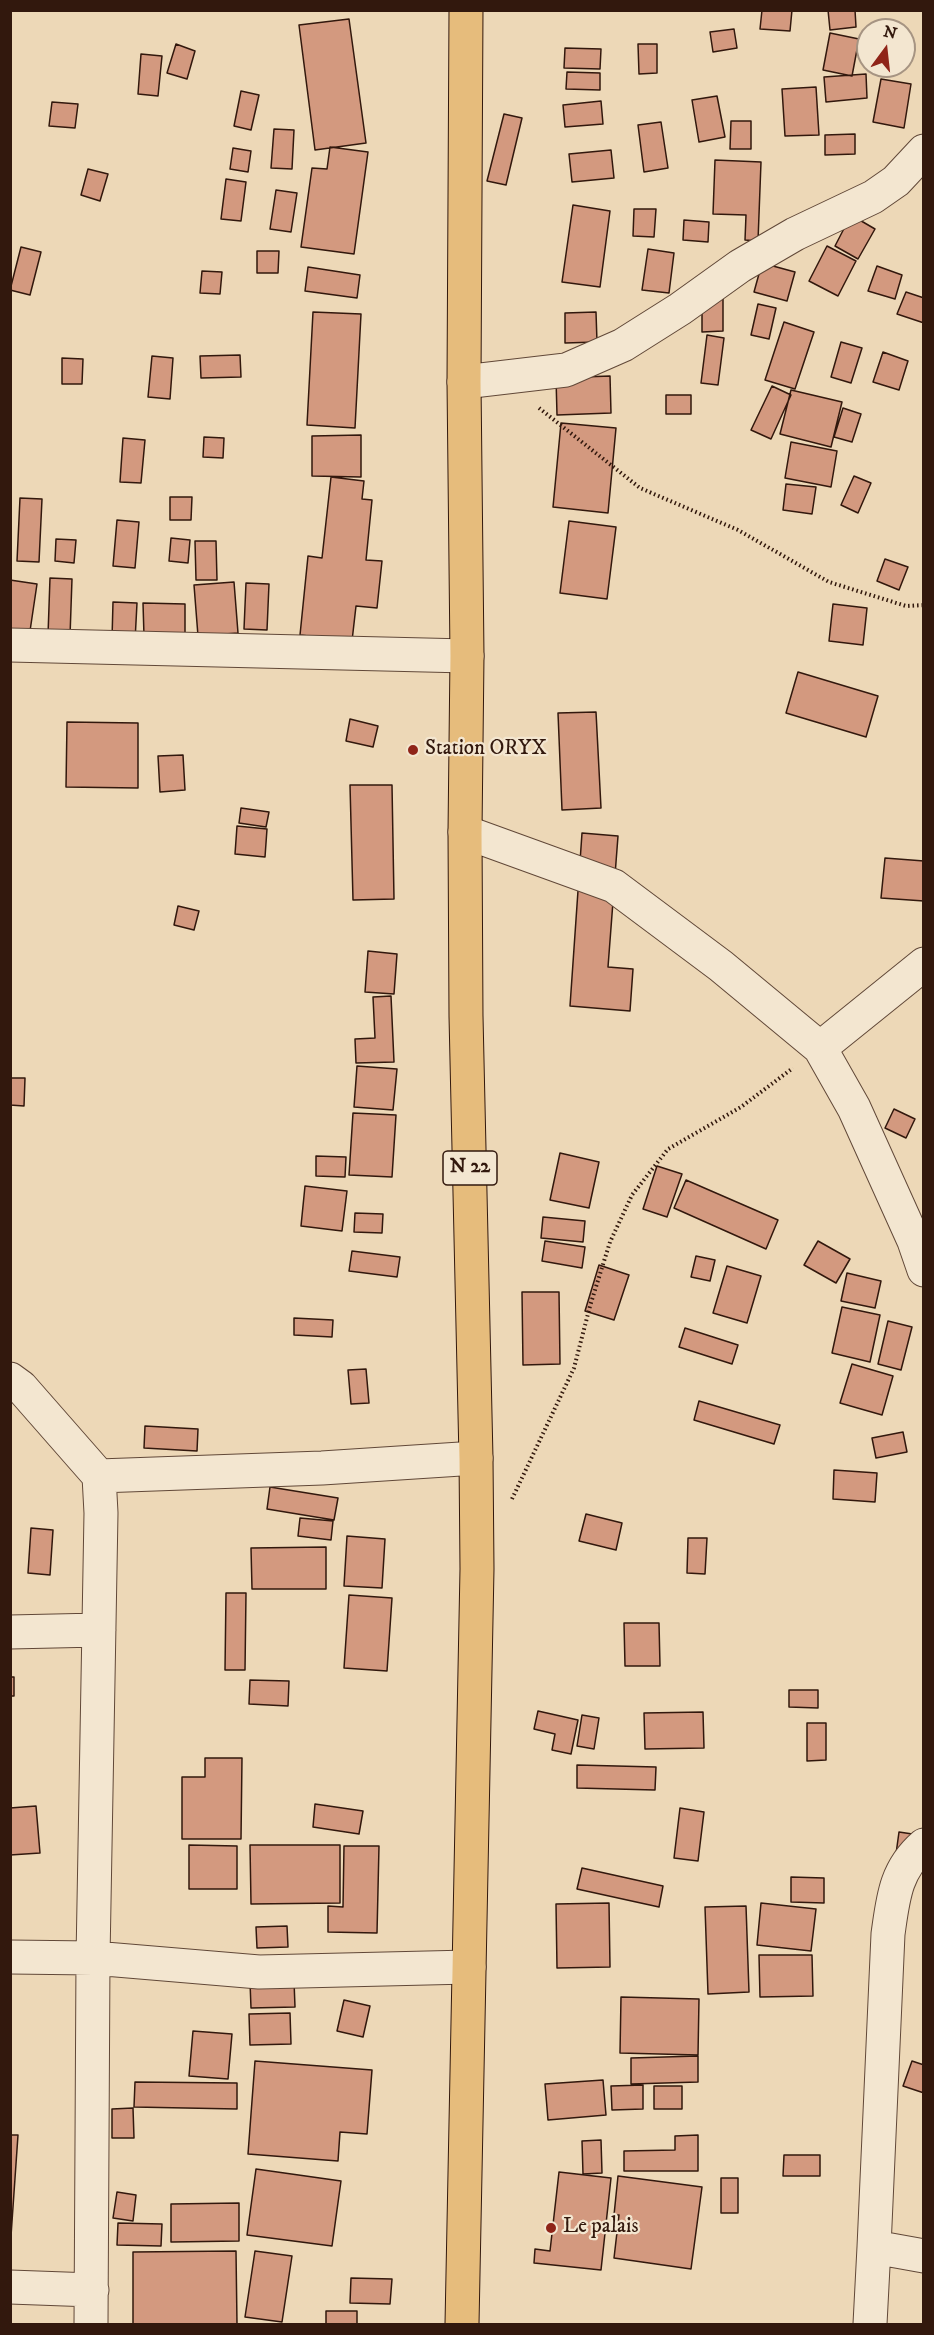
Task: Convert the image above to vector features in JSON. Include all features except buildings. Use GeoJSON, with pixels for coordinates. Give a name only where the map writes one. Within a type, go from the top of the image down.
{"type":"FeatureCollection","features":[{"type":"Feature","properties":{"kind":"main road","name":"N 22"},"geometry":{"type":"LineString","coordinates":[[462,2325],[476,1581],[476,1458],[466,1016],[467,656],[464,382],[466,10]]}},
{"type":"Feature","properties":{"kind":"street"},"geometry":{"type":"LineString","coordinates":[[464,382],[566,370],[623,345],[680,309],[740,266],[795,234],[873,197],[896,181],[924,151]]}},
{"type":"Feature","properties":{"kind":"street"},"geometry":{"type":"LineString","coordinates":[[10,645],[467,656]]}},
{"type":"Feature","properties":{"kind":"street"},"geometry":{"type":"LineString","coordinates":[[465,832],[614,886],[721,966],[820,1048],[854,1108],[914,1241],[924,1270]]}},
{"type":"Feature","properties":{"kind":"street"},"geometry":{"type":"LineString","coordinates":[[820,1048],[924,964]]}},
{"type":"Feature","properties":{"kind":"street"},"geometry":{"type":"LineString","coordinates":[[10,1379],[21,1387],[99,1476],[101,1513],[93,1958],[91,2325]]}},
{"type":"Feature","properties":{"kind":"street"},"geometry":{"type":"LineString","coordinates":[[99,1476],[322,1468],[476,1458]]}},
{"type":"Feature","properties":{"kind":"street"},"geometry":{"type":"LineString","coordinates":[[10,1632],[99,1630]]}},
{"type":"Feature","properties":{"kind":"street"},"geometry":{"type":"LineString","coordinates":[[870,2325],[888,1934],[895,1885],[913,1854],[924,1845]]}},
{"type":"Feature","properties":{"kind":"street"},"geometry":{"type":"LineString","coordinates":[[10,1957],[93,1958],[260,1972],[469,1967]]}},
{"type":"Feature","properties":{"kind":"street"},"geometry":{"type":"LineString","coordinates":[[874,2247],[924,2256]]}},
{"type":"Feature","properties":{"kind":"street"},"geometry":{"type":"LineString","coordinates":[[10,2287],[92,2290]]}},
{"type":"Feature","properties":{"kind":"path"},"geometry":{"type":"LineString","coordinates":[[501,378],[640,489],[738,530],[829,582],[906,606],[924,605]]}},
{"type":"Feature","properties":{"kind":"path"},"geometry":{"type":"LineString","coordinates":[[507,1509],[574,1368],[610,1242],[632,1195],[668,1149],[741,1107],[820,1048]]}},
{"type":"Feature","properties":{"kind":"place","name":"Station ORYX"},"geometry":{"type":"Point","coordinates":[413,750]}},
{"type":"Feature","properties":{"kind":"place","name":"Le palais"},"geometry":{"type":"Point","coordinates":[551,2228]}}]}
